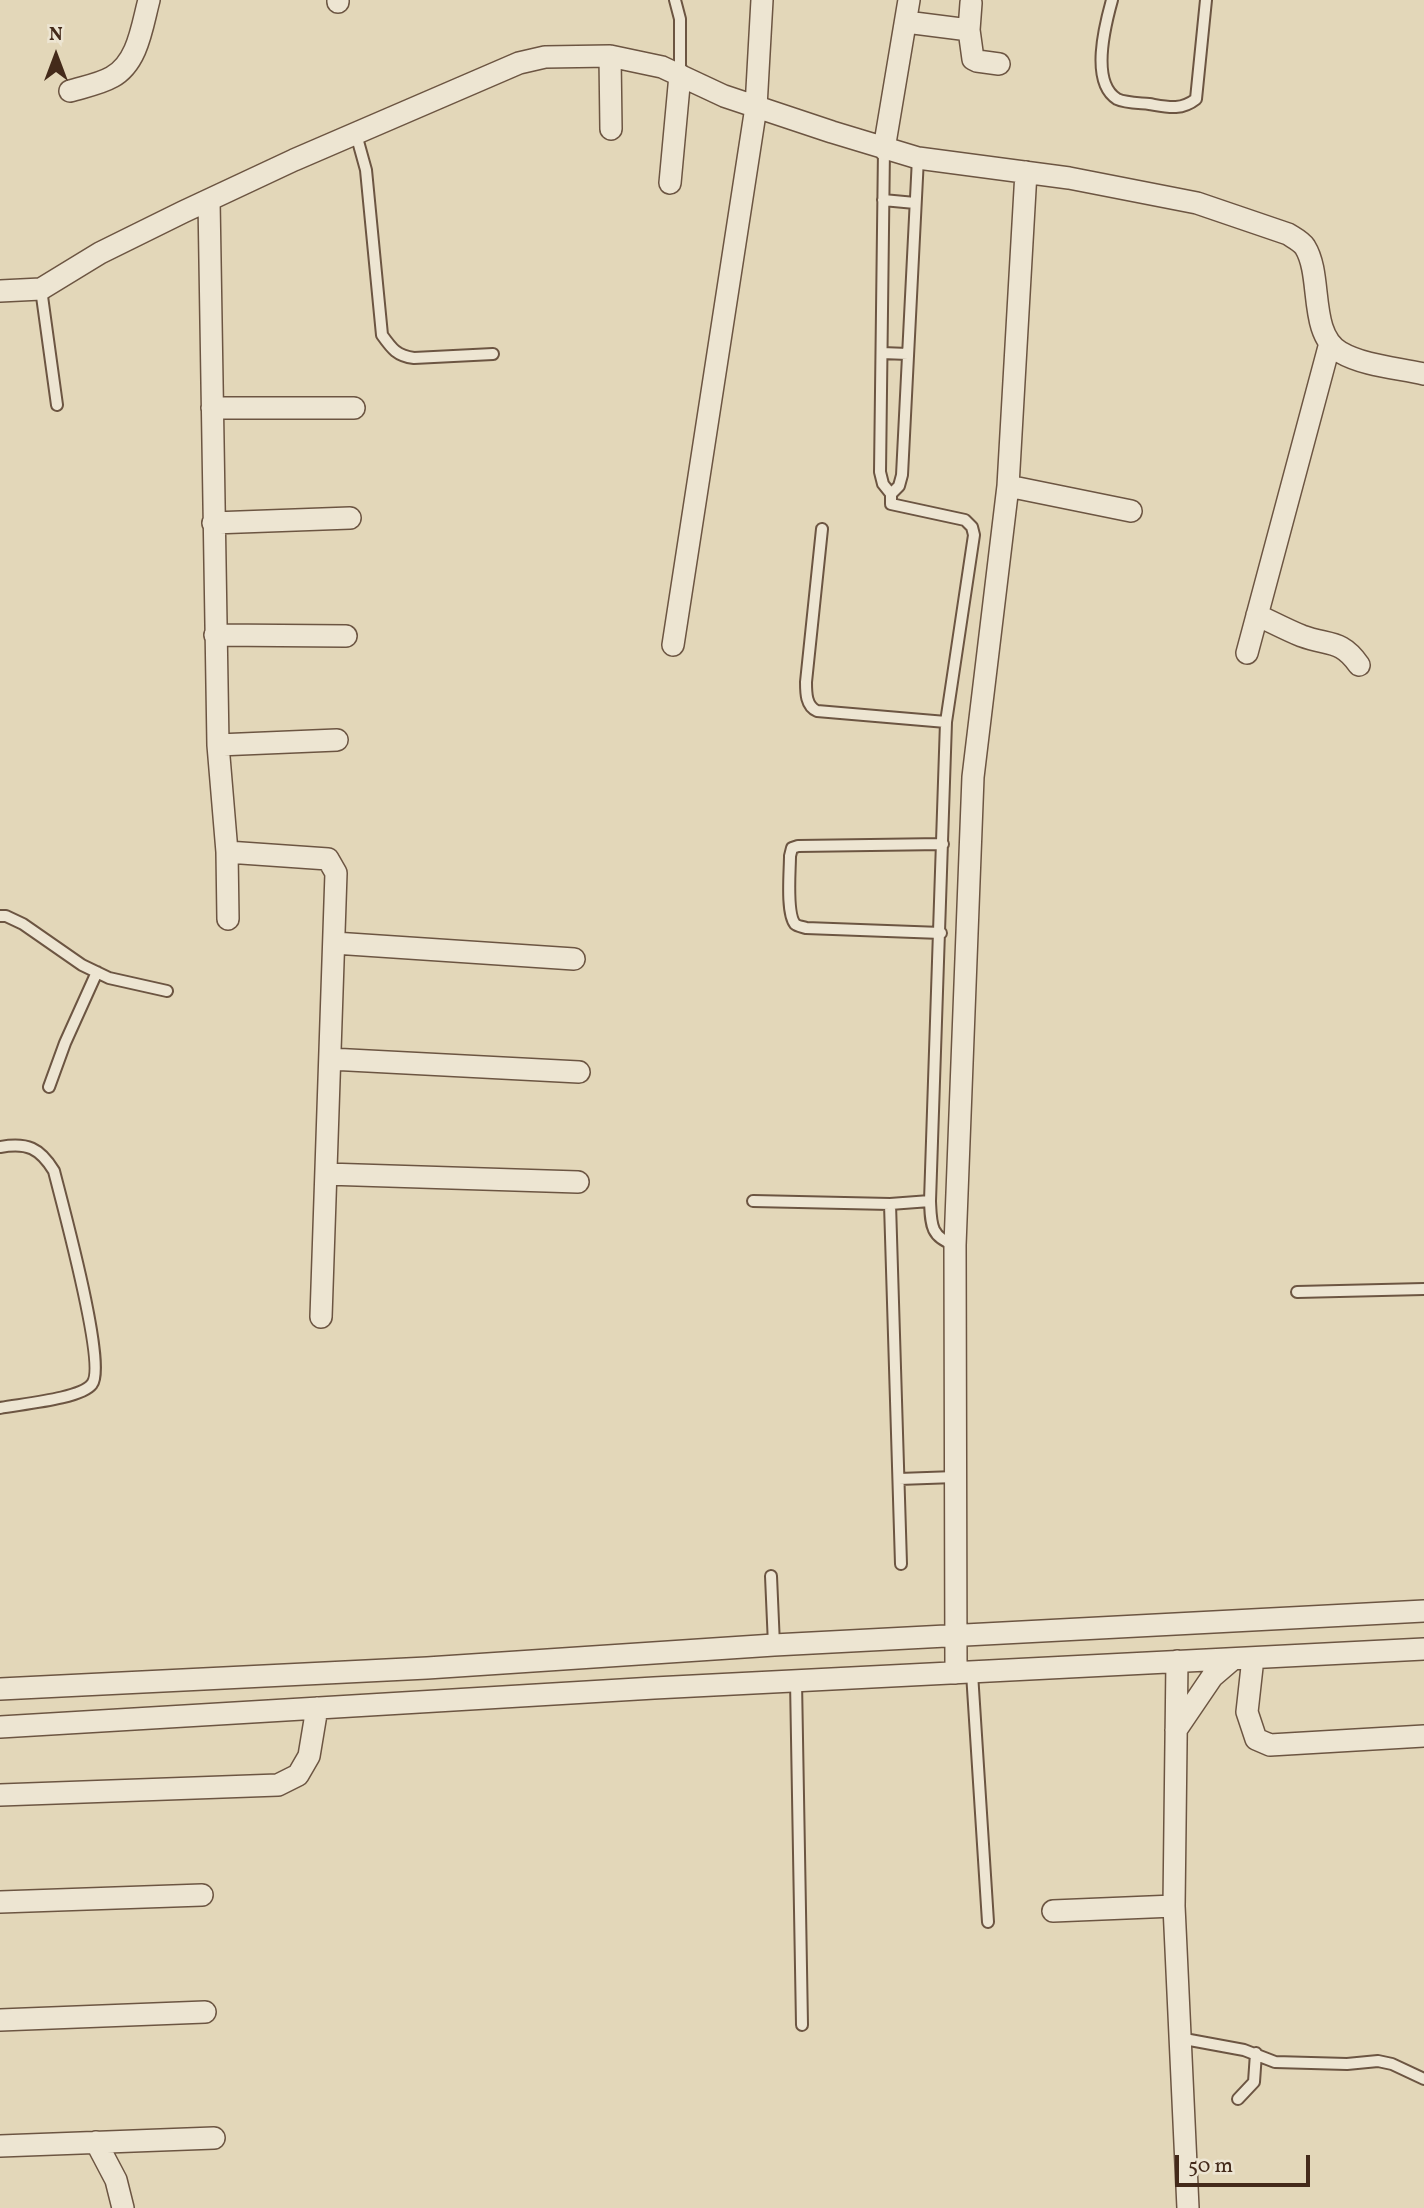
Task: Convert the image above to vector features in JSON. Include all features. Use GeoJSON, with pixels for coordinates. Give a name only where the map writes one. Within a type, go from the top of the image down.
{"type":"FeatureCollection","features":[{"type":"Feature","properties":{"kind":"street"},"geometry":{"type":"LineString","coordinates":[[70,91],[112,77],[127,65],[135,49],[149,0]]}},
{"type":"Feature","properties":{"kind":"street"},"geometry":{"type":"LineString","coordinates":[[673,645],[757,107],[762,0]]}},
{"type":"Feature","properties":{"kind":"street"},"geometry":{"type":"LineString","coordinates":[[884,149],[909,0]]}},
{"type":"Feature","properties":{"kind":"street"},"geometry":{"type":"LineString","coordinates":[[971,3],[969,30],[973,59],[999,64]]}},
{"type":"Feature","properties":{"kind":"street"},"geometry":{"type":"LineString","coordinates":[[906,22],[969,30]]}},
{"type":"Feature","properties":{"kind":"street"},"geometry":{"type":"LineString","coordinates":[[610,56],[611,129]]}},
{"type":"Feature","properties":{"kind":"street"},"geometry":{"type":"LineString","coordinates":[[0,291],[41,289],[100,253],[209,200],[519,63],[545,57],[610,56],[662,67],[724,96],[918,158],[1069,177],[1197,203],[1250,220],[1299,240],[1308,254],[1321,324],[1330,343],[1340,352],[1367,362],[1424,374]]}},
{"type":"Feature","properties":{"kind":"street"},"geometry":{"type":"LineString","coordinates":[[670,183],[680,75]]}},
{"type":"Feature","properties":{"kind":"street"},"geometry":{"type":"LineString","coordinates":[[959,1656],[955,1477],[955,1245],[973,777],[1008,486],[1026,172]]}},
{"type":"Feature","properties":{"kind":"street"},"geometry":{"type":"LineString","coordinates":[[209,200],[215,635],[228,919]]}},
{"type":"Feature","properties":{"kind":"street"},"geometry":{"type":"LineString","coordinates":[[1247,653],[1330,343]]}},
{"type":"Feature","properties":{"kind":"street"},"geometry":{"type":"LineString","coordinates":[[212,408],[354,408]]}},
{"type":"Feature","properties":{"kind":"street"},"geometry":{"type":"LineString","coordinates":[[1008,486],[1131,512]]}},
{"type":"Feature","properties":{"kind":"street"},"geometry":{"type":"LineString","coordinates":[[213,523],[350,518]]}},
{"type":"Feature","properties":{"kind":"street"},"geometry":{"type":"LineString","coordinates":[[1257,615],[1302,636],[1341,646],[1350,652],[1359,665]]}},
{"type":"Feature","properties":{"kind":"street"},"geometry":{"type":"LineString","coordinates":[[215,635],[346,636]]}},
{"type":"Feature","properties":{"kind":"street"},"geometry":{"type":"LineString","coordinates":[[218,745],[337,740]]}},
{"type":"Feature","properties":{"kind":"street"},"geometry":{"type":"LineString","coordinates":[[227,852],[328,859],[336,873],[321,1317]]}},
{"type":"Feature","properties":{"kind":"street"},"geometry":{"type":"LineString","coordinates":[[334,943],[574,959]]}},
{"type":"Feature","properties":{"kind":"street"},"geometry":{"type":"LineString","coordinates":[[330,1059],[579,1072]]}},
{"type":"Feature","properties":{"kind":"street"},"geometry":{"type":"LineString","coordinates":[[326,1174],[578,1182]]}},
{"type":"Feature","properties":{"kind":"street"},"geometry":{"type":"LineString","coordinates":[[0,1727],[796,1681],[959,1656],[1424,1611]]}},
{"type":"Feature","properties":{"kind":"street"},"geometry":{"type":"LineString","coordinates":[[0,1689],[427,1668],[774,1645],[959,1656],[1177,1661],[1424,1649]]}},
{"type":"Feature","properties":{"kind":"street"},"geometry":{"type":"LineString","coordinates":[[1176,1730],[1212,1677],[1243,1659]]}},
{"type":"Feature","properties":{"kind":"street"},"geometry":{"type":"LineString","coordinates":[[1243,1659],[1247,1712],[1256,1739],[1270,1745],[1424,1736]]}},
{"type":"Feature","properties":{"kind":"street"},"geometry":{"type":"LineString","coordinates":[[1177,1661],[1174,1906],[1188,2208]]}},
{"type":"Feature","properties":{"kind":"street"},"geometry":{"type":"LineString","coordinates":[[0,1795],[278,1785],[298,1775],[309,1756],[317,1708]]}},
{"type":"Feature","properties":{"kind":"street"},"geometry":{"type":"LineString","coordinates":[[0,1902],[202,1895]]}},
{"type":"Feature","properties":{"kind":"street"},"geometry":{"type":"LineString","coordinates":[[1053,1911],[1174,1906]]}},
{"type":"Feature","properties":{"kind":"street"},"geometry":{"type":"LineString","coordinates":[[0,2020],[205,2012]]}},
{"type":"Feature","properties":{"kind":"street"},"geometry":{"type":"LineString","coordinates":[[0,2146],[214,2138]]}},
{"type":"Feature","properties":{"kind":"street"},"geometry":{"type":"LineString","coordinates":[[96,2142],[116,2180],[123,2208]]}},
{"type":"Feature","properties":{"kind":"lane"},"geometry":{"type":"LineString","coordinates":[[675,0],[680,19],[680,75]]}},
{"type":"Feature","properties":{"kind":"lane"},"geometry":{"type":"LineString","coordinates":[[1112,0],[1101,61],[1106,88],[1118,100],[1178,108],[1189,105],[1196,99],[1206,0]]}},
{"type":"Feature","properties":{"kind":"lane"},"geometry":{"type":"LineString","coordinates":[[356,134],[366,170],[383,335],[395,353],[402,356],[414,358],[494,354]]}},
{"type":"Feature","properties":{"kind":"lane"},"geometry":{"type":"LineString","coordinates":[[884,149],[880,472],[883,484],[891,494],[891,504],[965,520],[972,527],[974,535],[947,722],[930,1200],[931,1222],[935,1233],[942,1241],[955,1245]]}},
{"type":"Feature","properties":{"kind":"lane"},"geometry":{"type":"LineString","coordinates":[[891,494],[900,486],[902,475],[918,158]]}},
{"type":"Feature","properties":{"kind":"lane"},"geometry":{"type":"LineString","coordinates":[[883,200],[915,203]]}},
{"type":"Feature","properties":{"kind":"lane"},"geometry":{"type":"LineString","coordinates":[[41,289],[57,405]]}},
{"type":"Feature","properties":{"kind":"lane"},"geometry":{"type":"LineString","coordinates":[[882,353],[908,354]]}},
{"type":"Feature","properties":{"kind":"lane"},"geometry":{"type":"LineString","coordinates":[[822,529],[806,682],[811,707],[817,711],[947,722]]}},
{"type":"Feature","properties":{"kind":"lane"},"geometry":{"type":"LineString","coordinates":[[941,933],[797,926],[790,905],[790,856],[792,848],[798,846],[943,844]]}},
{"type":"Feature","properties":{"kind":"lane"},"geometry":{"type":"LineString","coordinates":[[0,916],[23,924],[82,965],[109,978],[167,991]]}},
{"type":"Feature","properties":{"kind":"lane"},"geometry":{"type":"LineString","coordinates":[[49,1087],[65,1043],[97,972]]}},
{"type":"Feature","properties":{"kind":"lane"},"geometry":{"type":"LineString","coordinates":[[0,1147],[15,1144],[33,1148],[44,1155],[54,1171],[95,1351],[96,1377],[91,1387],[76,1394],[0,1408]]}},
{"type":"Feature","properties":{"kind":"lane"},"geometry":{"type":"LineString","coordinates":[[753,1200],[890,1204],[930,1200]]}},
{"type":"Feature","properties":{"kind":"lane"},"geometry":{"type":"LineString","coordinates":[[890,1204],[901,1564]]}},
{"type":"Feature","properties":{"kind":"lane"},"geometry":{"type":"LineString","coordinates":[[1297,1292],[1424,1289]]}},
{"type":"Feature","properties":{"kind":"lane"},"geometry":{"type":"LineString","coordinates":[[899,1479],[955,1477]]}},
{"type":"Feature","properties":{"kind":"lane"},"geometry":{"type":"LineString","coordinates":[[771,1576],[774,1645]]}},
{"type":"Feature","properties":{"kind":"lane"},"geometry":{"type":"LineString","coordinates":[[959,1656],[988,1922]]}},
{"type":"Feature","properties":{"kind":"lane"},"geometry":{"type":"LineString","coordinates":[[796,1681],[802,2025]]}},
{"type":"Feature","properties":{"kind":"lane"},"geometry":{"type":"LineString","coordinates":[[1179,2038],[1256,2053],[1275,2062],[1392,2064],[1424,2078]]}},
{"type":"Feature","properties":{"kind":"lane"},"geometry":{"type":"LineString","coordinates":[[1238,2099],[1254,2082],[1256,2053]]}}]}
